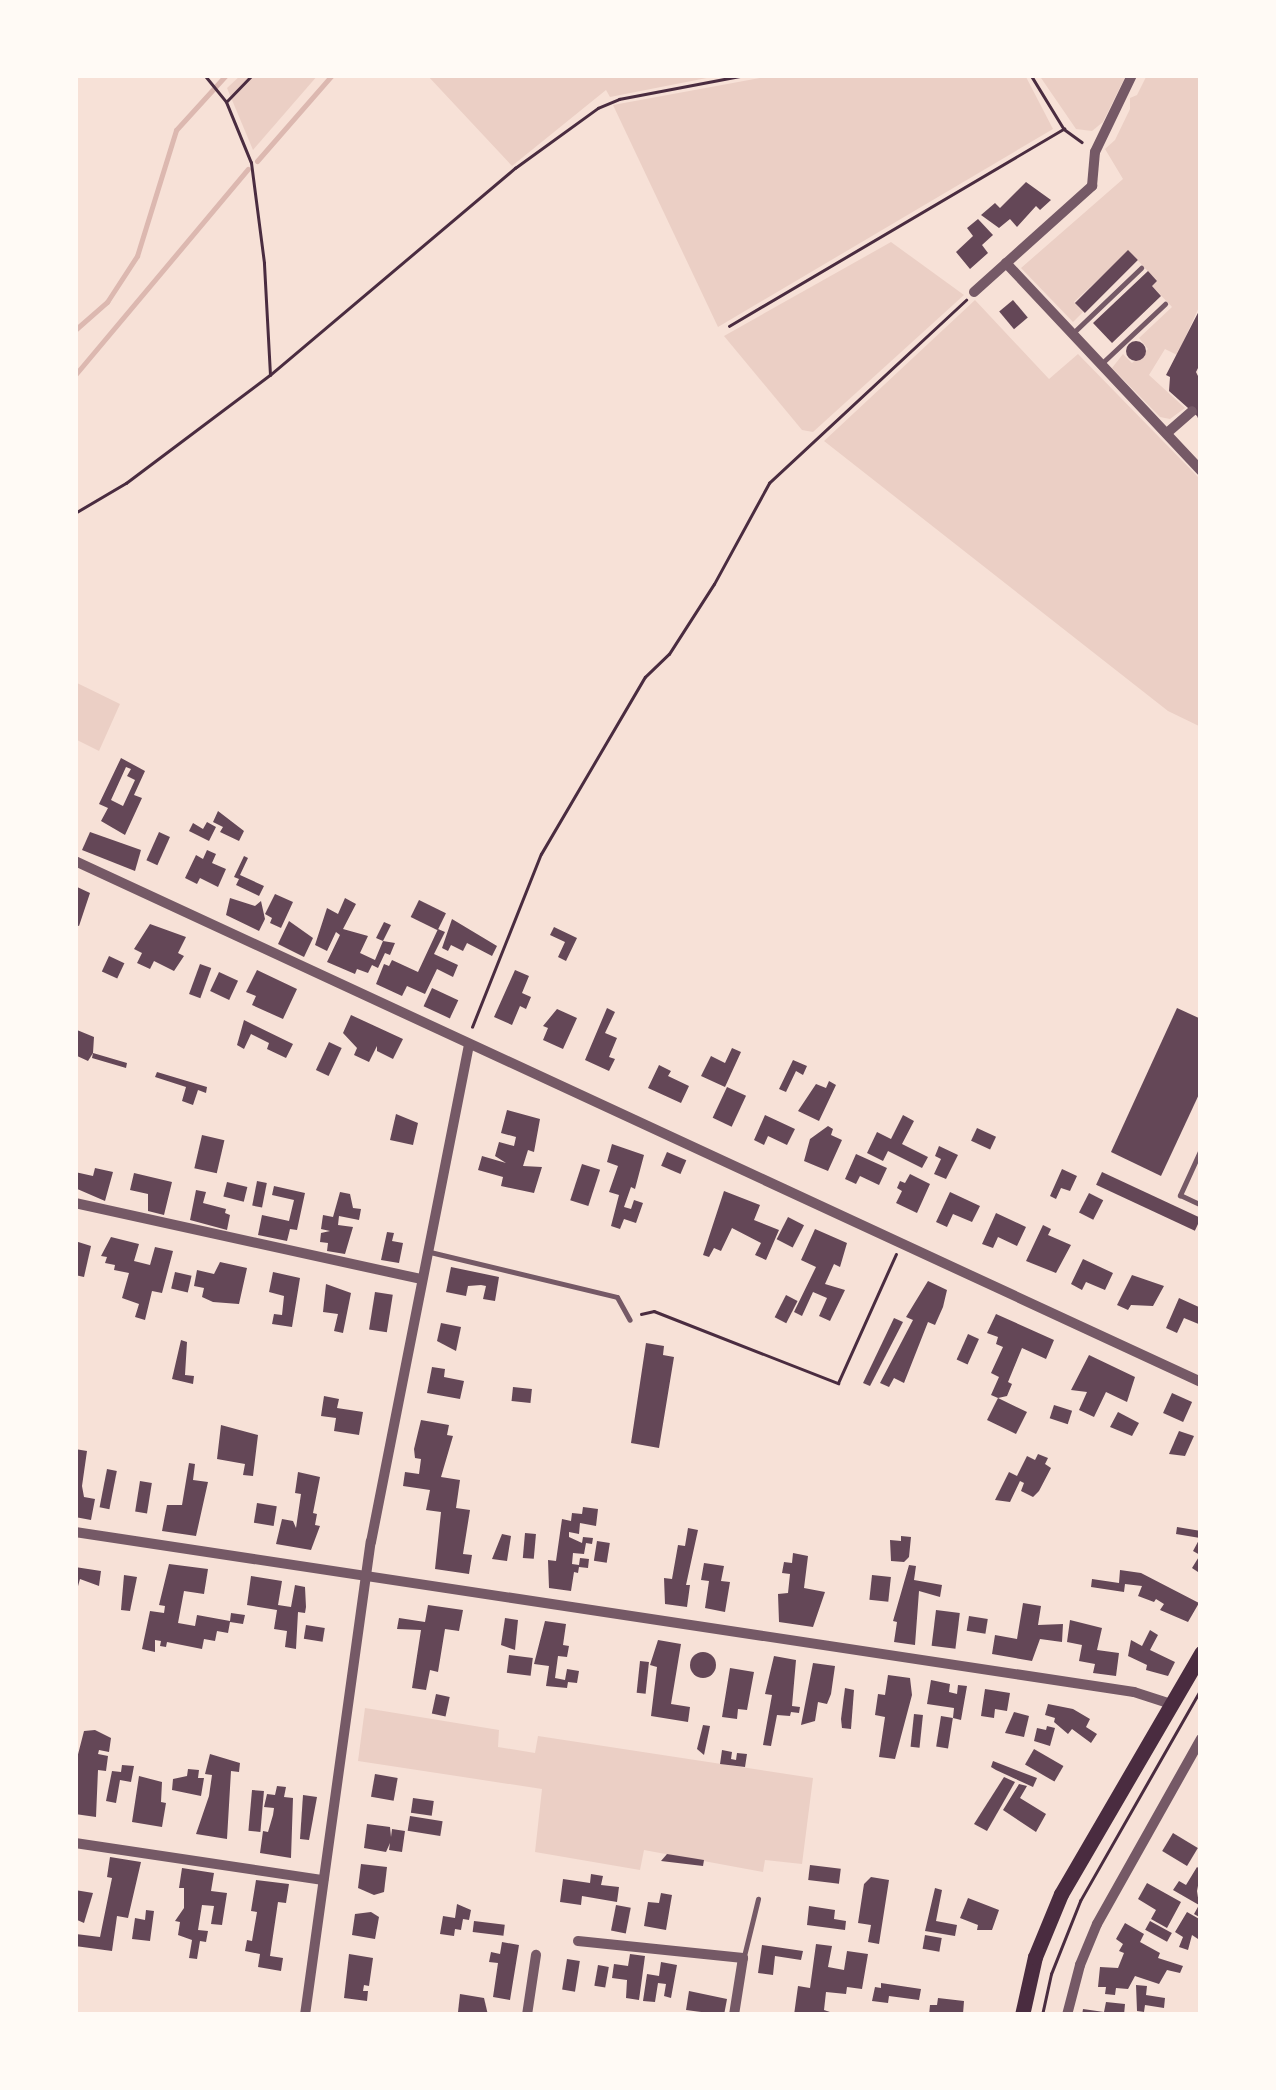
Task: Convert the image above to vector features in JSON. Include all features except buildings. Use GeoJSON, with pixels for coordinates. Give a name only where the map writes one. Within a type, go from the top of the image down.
{"type":"FeatureCollection","features":[{"type":"Feature","properties":{"kind":"main road"},"geometry":{"type":"LineString","coordinates":[[1022,2015],[1035,1957],[1062,1894],[1201,1653]]}},
{"type":"Feature","properties":{"kind":"street"},"geometry":{"type":"LineString","coordinates":[[974,292],[1092,186],[1095,152],[1132,75]]}},
{"type":"Feature","properties":{"kind":"street"},"geometry":{"type":"LineString","coordinates":[[1006,263],[1201,471]]}},
{"type":"Feature","properties":{"kind":"street"},"geometry":{"type":"LineString","coordinates":[[1167,433],[1192,411]]}},
{"type":"Feature","properties":{"kind":"street"},"geometry":{"type":"LineString","coordinates":[[75,860],[1201,1382]]}},
{"type":"Feature","properties":{"kind":"street"},"geometry":{"type":"LineString","coordinates":[[304,2015],[366,1577],[469,1045]]}},
{"type":"Feature","properties":{"kind":"street"},"geometry":{"type":"LineString","coordinates":[[75,1203],[422,1279]]}},
{"type":"Feature","properties":{"kind":"street"},"geometry":{"type":"LineString","coordinates":[[75,1532],[1134,1692],[1171,1704]]}},
{"type":"Feature","properties":{"kind":"street"},"geometry":{"type":"LineString","coordinates":[[1067,2015],[1088,1943],[1201,1739]]}},
{"type":"Feature","properties":{"kind":"street"},"geometry":{"type":"LineString","coordinates":[[75,1843],[323,1880]]}},
{"type":"Feature","properties":{"kind":"street"},"geometry":{"type":"LineString","coordinates":[[578,1941],[743,1958],[734,2015]]}},
{"type":"Feature","properties":{"kind":"street"},"geometry":{"type":"LineString","coordinates":[[527,2015],[536,1955]]}},
{"type":"Feature","properties":{"kind":"lane"},"geometry":{"type":"LineString","coordinates":[[1072,334],[1141,268]]}},
{"type":"Feature","properties":{"kind":"lane"},"geometry":{"type":"LineString","coordinates":[[1102,364],[1165,304]]}},
{"type":"Feature","properties":{"kind":"lane"},"geometry":{"type":"LineString","coordinates":[[1201,1148],[1180,1195],[1201,1205]]}},
{"type":"Feature","properties":{"kind":"lane"},"geometry":{"type":"LineString","coordinates":[[427,1252],[617,1297],[630,1320]]}},
{"type":"Feature","properties":{"kind":"lane"},"geometry":{"type":"LineString","coordinates":[[743,1958],[758,1900]]}},
{"type":"Feature","properties":{"kind":"path"},"geometry":{"type":"LineString","coordinates":[[204,75],[226,102],[252,163],[264,263],[270,375]]}},
{"type":"Feature","properties":{"kind":"path"},"geometry":{"type":"LineString","coordinates":[[226,102],[252,75]]}},
{"type":"Feature","properties":{"kind":"path"},"geometry":{"type":"LineString","coordinates":[[75,513],[142,472],[270,375],[516,168],[598,108],[620,99],[745,75]]}},
{"type":"Feature","properties":{"kind":"path"},"geometry":{"type":"LineString","coordinates":[[1031,75],[1064,129],[1095,152]]}},
{"type":"Feature","properties":{"kind":"path"},"geometry":{"type":"LineString","coordinates":[[729,326],[1064,129]]}},
{"type":"Feature","properties":{"kind":"path"},"geometry":{"type":"LineString","coordinates":[[469,1045],[540,854],[645,678],[669,654],[769,483],[974,292]]}},
{"type":"Feature","properties":{"kind":"path"},"geometry":{"type":"LineString","coordinates":[[630,1320],[654,1312],[838,1383],[900,1244]]}},
{"type":"Feature","properties":{"kind":"path"},"geometry":{"type":"LineString","coordinates":[[1042,2015],[1052,1974],[1080,1901],[1201,1690]]}},
{"type":"Feature","properties":{"kind":"shaded area"},"geometry":{"type":"Polygon","coordinates":[[[241,75],[318,75],[253,150],[227,88],[241,75]]]}},
{"type":"Feature","properties":{"kind":"shaded area"},"geometry":{"type":"Polygon","coordinates":[[[427,75],[722,75],[610,97],[606,90],[512,166],[427,75]]]}},
{"type":"Feature","properties":{"kind":"shaded area"},"geometry":{"type":"Polygon","coordinates":[[[776,75],[1025,75],[1053,129],[718,327],[613,105],[776,75]]]}},
{"type":"Feature","properties":{"kind":"shaded area"},"geometry":{"type":"Polygon","coordinates":[[[1039,75],[1126,75],[1103,122],[1092,131],[1076,129],[1039,75]]]}},
{"type":"Feature","properties":{"kind":"shaded area"},"geometry":{"type":"Polygon","coordinates":[[[1147,75],[1201,75],[1201,303],[1177,355],[1165,349],[1149,375],[1185,408],[1170,419],[1160,417],[1112,368],[1123,354],[1132,363],[1148,349],[1139,338],[1172,307],[1152,286],[1157,281],[1129,251],[1074,302],[1083,312],[1073,322],[1021,268],[1123,179],[1105,149],[1115,140],[1130,109],[1130,98],[1137,95],[1147,75]]]}},
{"type":"Feature","properties":{"kind":"shaded area"},"geometry":{"type":"Polygon","coordinates":[[[891,242],[964,295],[813,432],[802,430],[724,336],[891,242]]]}},
{"type":"Feature","properties":{"kind":"shaded area"},"geometry":{"type":"Polygon","coordinates":[[[975,300],[1049,379],[1078,354],[1201,480],[1201,727],[1168,711],[824,441],[975,300]]]}},
{"type":"Feature","properties":{"kind":"shaded area"},"geometry":{"type":"Polygon","coordinates":[[[75,682],[120,704],[99,751],[75,739],[75,682]]]}},
{"type":"Feature","properties":{"kind":"shaded area"},"geometry":{"type":"Polygon","coordinates":[[[365,1708],[499,1730],[498,1747],[535,1753],[538,1736],[813,1778],[802,1864],[765,1860],[763,1872],[644,1850],[640,1870],[535,1852],[542,1789],[358,1761],[365,1708]]]}},
{"type":"Feature","properties":{"kind":"waterway"},"geometry":{"type":"LineString","coordinates":[[75,330],[107,302],[137,256],[176,130],[226,75]]}},
{"type":"Feature","properties":{"kind":"waterway"},"geometry":{"type":"LineString","coordinates":[[257,161],[332,75]]}},
{"type":"Feature","properties":{"kind":"waterway"},"geometry":{"type":"LineString","coordinates":[[75,375],[248,169]]}}]}
